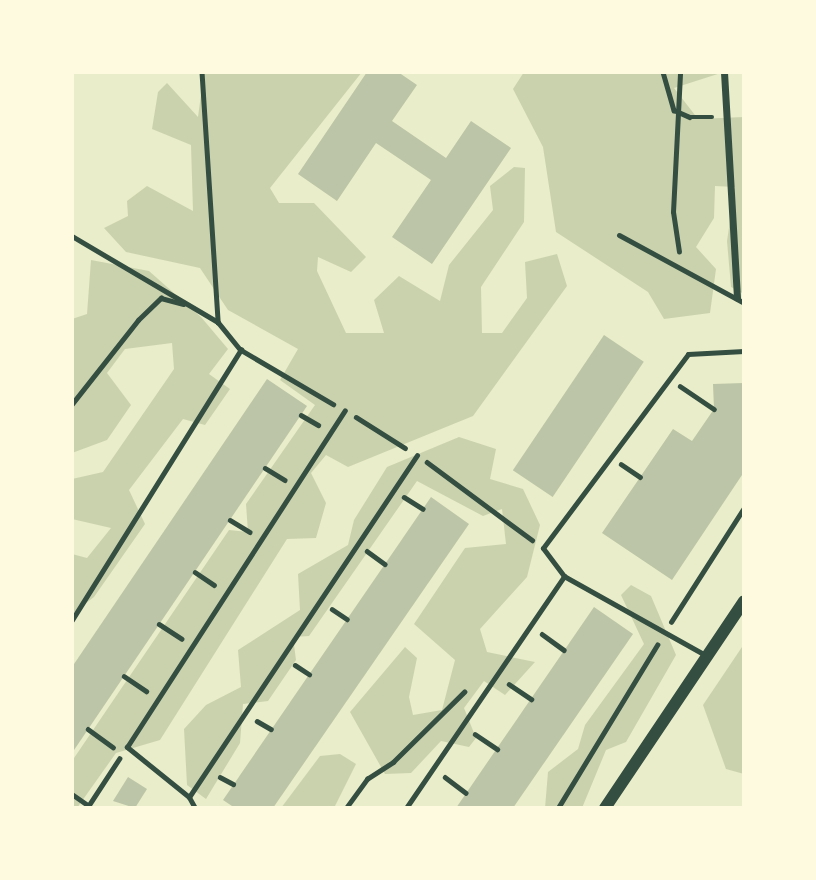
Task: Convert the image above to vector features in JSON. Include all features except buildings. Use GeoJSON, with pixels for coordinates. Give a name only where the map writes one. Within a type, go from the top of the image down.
{"type":"FeatureCollection","features":[{"type":"Feature","properties":{"kind":"street"},"geometry":{"type":"LineString","coordinates":[[724,72],[741,301]]}},
{"type":"Feature","properties":{"kind":"street"},"geometry":{"type":"LineString","coordinates":[[606,808],[744,601]]}},
{"type":"Feature","properties":{"kind":"lane"},"geometry":{"type":"LineString","coordinates":[[619,235],[741,301]]}},
{"type":"Feature","properties":{"kind":"lane"},"geometry":{"type":"LineString","coordinates":[[707,656],[564,576],[543,548],[688,354],[744,351]]}},
{"type":"Feature","properties":{"kind":"lane"},"geometry":{"type":"LineString","coordinates":[[195,808],[189,797],[127,747],[345,410]]}},
{"type":"Feature","properties":{"kind":"lane"},"geometry":{"type":"LineString","coordinates":[[189,797],[417,455]]}},
{"type":"Feature","properties":{"kind":"lane"},"geometry":{"type":"LineString","coordinates":[[405,808],[564,576]]}},
{"type":"Feature","properties":{"kind":"path"},"geometry":{"type":"LineString","coordinates":[[202,72],[218,323]]}},
{"type":"Feature","properties":{"kind":"path"},"geometry":{"type":"LineString","coordinates":[[663,72],[674,110],[690,117],[727,117]]}},
{"type":"Feature","properties":{"kind":"path"},"geometry":{"type":"LineString","coordinates":[[680,72],[673,212],[681,268]]}},
{"type":"Feature","properties":{"kind":"path"},"geometry":{"type":"LineString","coordinates":[[72,236],[218,323],[241,349],[417,455],[543,548]]}},
{"type":"Feature","properties":{"kind":"path"},"geometry":{"type":"LineString","coordinates":[[72,404],[138,320],[161,298],[188,305]]}},
{"type":"Feature","properties":{"kind":"path"},"geometry":{"type":"LineString","coordinates":[[72,620],[241,349]]}},
{"type":"Feature","properties":{"kind":"path"},"geometry":{"type":"LineString","coordinates":[[669,380],[714,410]]}},
{"type":"Feature","properties":{"kind":"path"},"geometry":{"type":"LineString","coordinates":[[611,457],[640,477]]}},
{"type":"Feature","properties":{"kind":"path"},"geometry":{"type":"LineString","coordinates":[[265,468],[295,487]]}},
{"type":"Feature","properties":{"kind":"path"},"geometry":{"type":"LineString","coordinates":[[394,491],[423,509]]}},
{"type":"Feature","properties":{"kind":"path"},"geometry":{"type":"LineString","coordinates":[[558,808],[744,508]]}},
{"type":"Feature","properties":{"kind":"path"},"geometry":{"type":"LineString","coordinates":[[230,520],[262,538]]}},
{"type":"Feature","properties":{"kind":"path"},"geometry":{"type":"LineString","coordinates":[[194,572],[227,593]]}},
{"type":"Feature","properties":{"kind":"path"},"geometry":{"type":"LineString","coordinates":[[159,624],[192,646]]}},
{"type":"Feature","properties":{"kind":"path"},"geometry":{"type":"LineString","coordinates":[[530,625],[564,650]]}},
{"type":"Feature","properties":{"kind":"path"},"geometry":{"type":"LineString","coordinates":[[124,676],[158,699]]}},
{"type":"Feature","properties":{"kind":"path"},"geometry":{"type":"LineString","coordinates":[[496,676],[531,699]]}},
{"type":"Feature","properties":{"kind":"path"},"geometry":{"type":"LineString","coordinates":[[346,808],[367,779],[393,762],[466,691]]}},
{"type":"Feature","properties":{"kind":"path"},"geometry":{"type":"LineString","coordinates":[[463,725],[496,749]]}},
{"type":"Feature","properties":{"kind":"path"},"geometry":{"type":"LineString","coordinates":[[72,794],[88,807],[122,753],[88,729]]}},
{"type":"Feature","properties":{"kind":"path"},"geometry":{"type":"LineString","coordinates":[[433,768],[466,793]]}},
{"type":"Feature","properties":{"kind":"green space"},"geometry":{"type":"Polygon","coordinates":[[[204,72],[362,72],[270,188],[279,203],[314,203],[366,257],[351,272],[318,257],[317,271],[346,333],[384,333],[374,300],[399,276],[440,301],[449,265],[493,210],[490,186],[514,167],[525,168],[524,222],[481,287],[482,333],[502,333],[527,298],[525,262],[557,254],[567,286],[473,416],[348,467],[326,455],[311,473],[326,503],[316,538],[287,539],[160,740],[116,753],[77,808],[72,808],[72,761],[229,530],[248,532],[246,504],[315,405],[280,380],[298,349],[228,310],[200,268],[126,252],[104,228],[128,216],[127,201],[147,186],[193,211],[191,145],[152,129],[158,92],[167,83],[198,117],[204,72]]]}},
{"type":"Feature","properties":{"kind":"green space"},"geometry":{"type":"Polygon","coordinates":[[[524,72],[724,72],[674,88],[698,119],[744,117],[744,294],[731,287],[727,241],[735,187],[715,186],[714,218],[696,247],[716,269],[710,313],[664,319],[648,292],[556,232],[543,147],[513,89],[524,72]]]}},
{"type":"Feature","properties":{"kind":"green space"},"geometry":{"type":"Polygon","coordinates":[[[91,260],[149,271],[201,317],[228,349],[209,374],[230,389],[205,425],[183,419],[129,490],[145,524],[94,597],[72,614],[72,554],[87,558],[111,528],[72,519],[72,479],[103,472],[174,369],[172,343],[125,349],[107,373],[131,405],[107,440],[72,453],[72,319],[87,314],[91,260]]]}},
{"type":"Feature","properties":{"kind":"green space"},"geometry":{"type":"Polygon","coordinates":[[[459,437],[496,449],[490,479],[523,489],[540,525],[527,577],[480,629],[487,652],[535,662],[505,695],[484,681],[464,708],[476,738],[469,747],[441,741],[411,773],[385,774],[350,712],[405,647],[417,658],[409,697],[413,715],[442,710],[455,660],[414,624],[465,548],[506,544],[502,509],[483,516],[417,481],[309,636],[293,637],[296,660],[268,701],[243,704],[240,743],[206,799],[187,785],[184,729],[206,705],[241,687],[238,650],[300,610],[298,574],[348,545],[354,520],[387,467],[459,437]]]}},
{"type":"Feature","properties":{"kind":"green space"},"geometry":{"type":"Polygon","coordinates":[[[631,585],[651,596],[676,655],[626,742],[606,750],[582,808],[545,808],[548,772],[578,749],[585,725],[644,644],[621,595],[631,585]]]}},
{"type":"Feature","properties":{"kind":"green space"},"geometry":{"type":"Polygon","coordinates":[[[744,644],[744,774],[726,769],[703,705],[744,644]]]}},
{"type":"Feature","properties":{"kind":"green space"},"geometry":{"type":"Polygon","coordinates":[[[340,754],[356,764],[334,808],[281,808],[320,756],[340,754]]]}}]}
